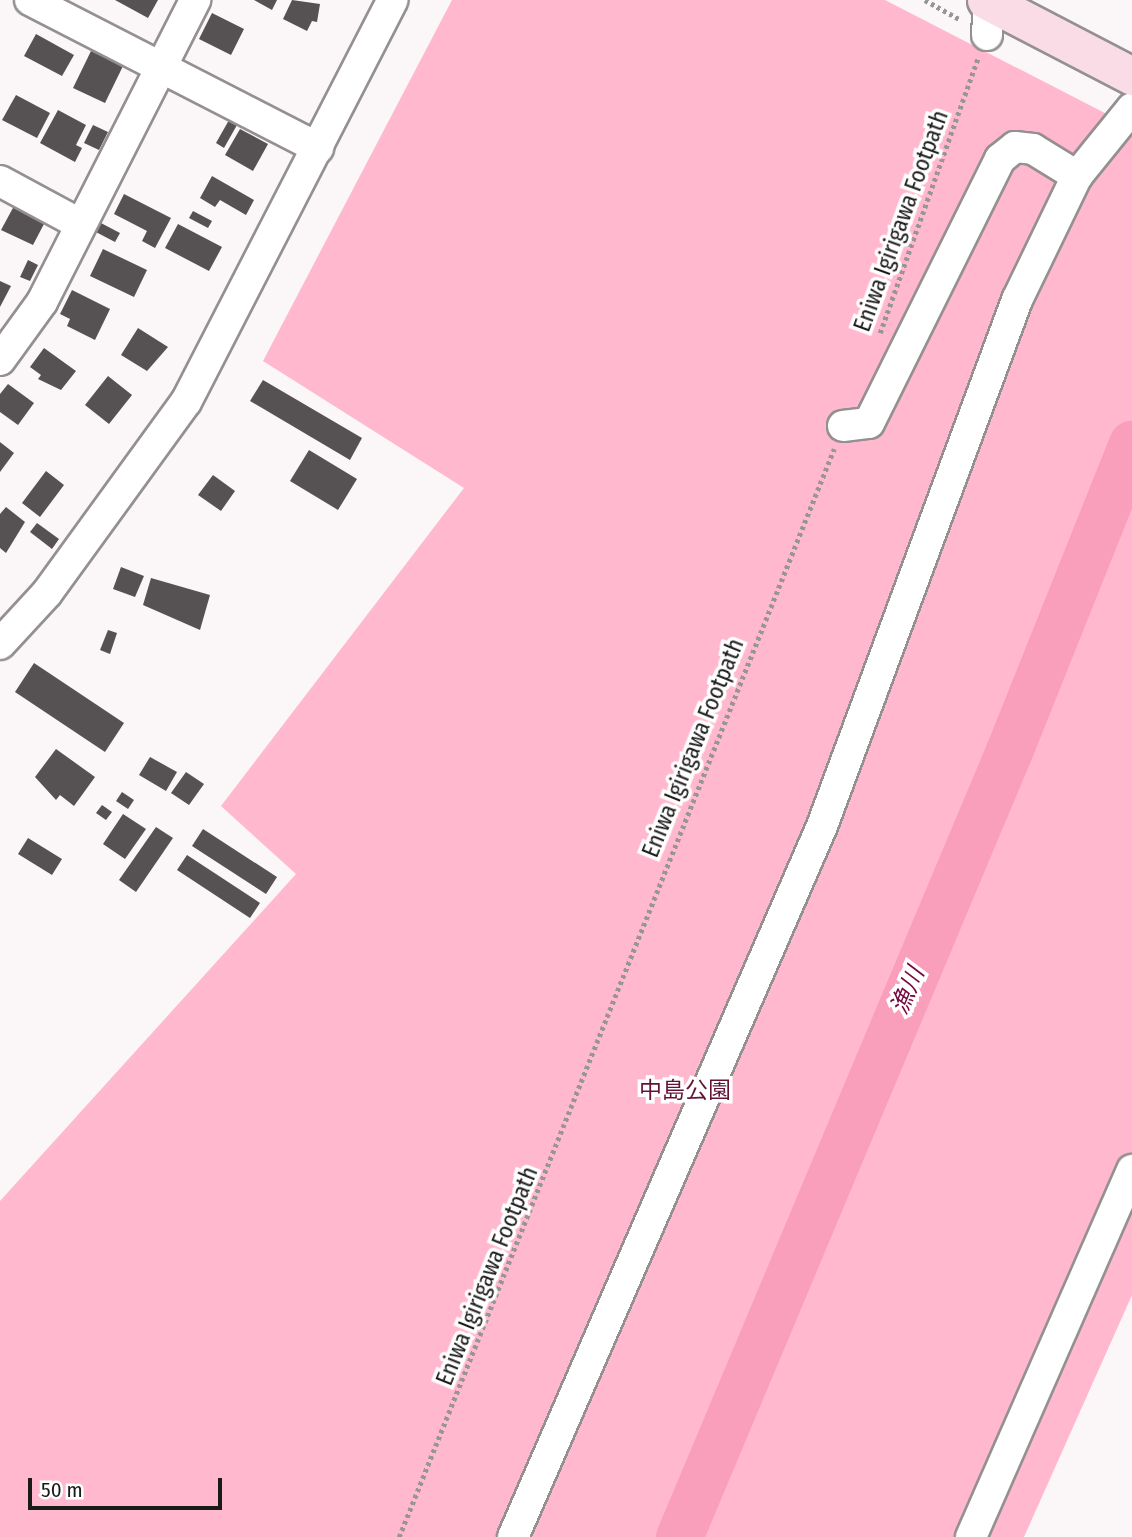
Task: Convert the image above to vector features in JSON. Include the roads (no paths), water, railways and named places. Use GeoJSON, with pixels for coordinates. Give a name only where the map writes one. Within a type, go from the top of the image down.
{"type":"FeatureCollection","features":[{"type":"Feature","properties":{"kind":"main road"},"geometry":{"type":"LineString","coordinates":[[987,9],[1023,19],[1132,76]]}},
{"type":"Feature","properties":{"kind":"street"},"geometry":{"type":"LineString","coordinates":[[30,0],[318,148]]}},
{"type":"Feature","properties":{"kind":"street"},"geometry":{"type":"LineString","coordinates":[[0,360],[42,302],[195,0]]}},
{"type":"Feature","properties":{"kind":"street"},"geometry":{"type":"LineString","coordinates":[[0,644],[47,593],[186,401],[393,0]]}},
{"type":"Feature","properties":{"kind":"street"},"geometry":{"type":"LineString","coordinates":[[513,1537],[822,825],[1017,300],[1077,176],[1132,108]]}},
{"type":"Feature","properties":{"kind":"street"},"geometry":{"type":"LineString","coordinates":[[843,426],[869,423],[1000,159],[1015,147],[1033,149],[1077,176]]}},
{"type":"Feature","properties":{"kind":"street"},"geometry":{"type":"LineString","coordinates":[[0,181],[80,223]]}},
{"type":"Feature","properties":{"kind":"street"},"geometry":{"type":"LineString","coordinates":[[971,1537],[1132,1170]]}},
{"type":"Feature","properties":{"kind":"waterway","name":"漁川"},"geometry":{"type":"LineString","coordinates":[[679,1537],[1009,751],[1132,444]]}},
{"type":"Feature","properties":{"kind":"park label","name":"中島公園"},"geometry":{"type":"Point","coordinates":[685,1090]}}]}
